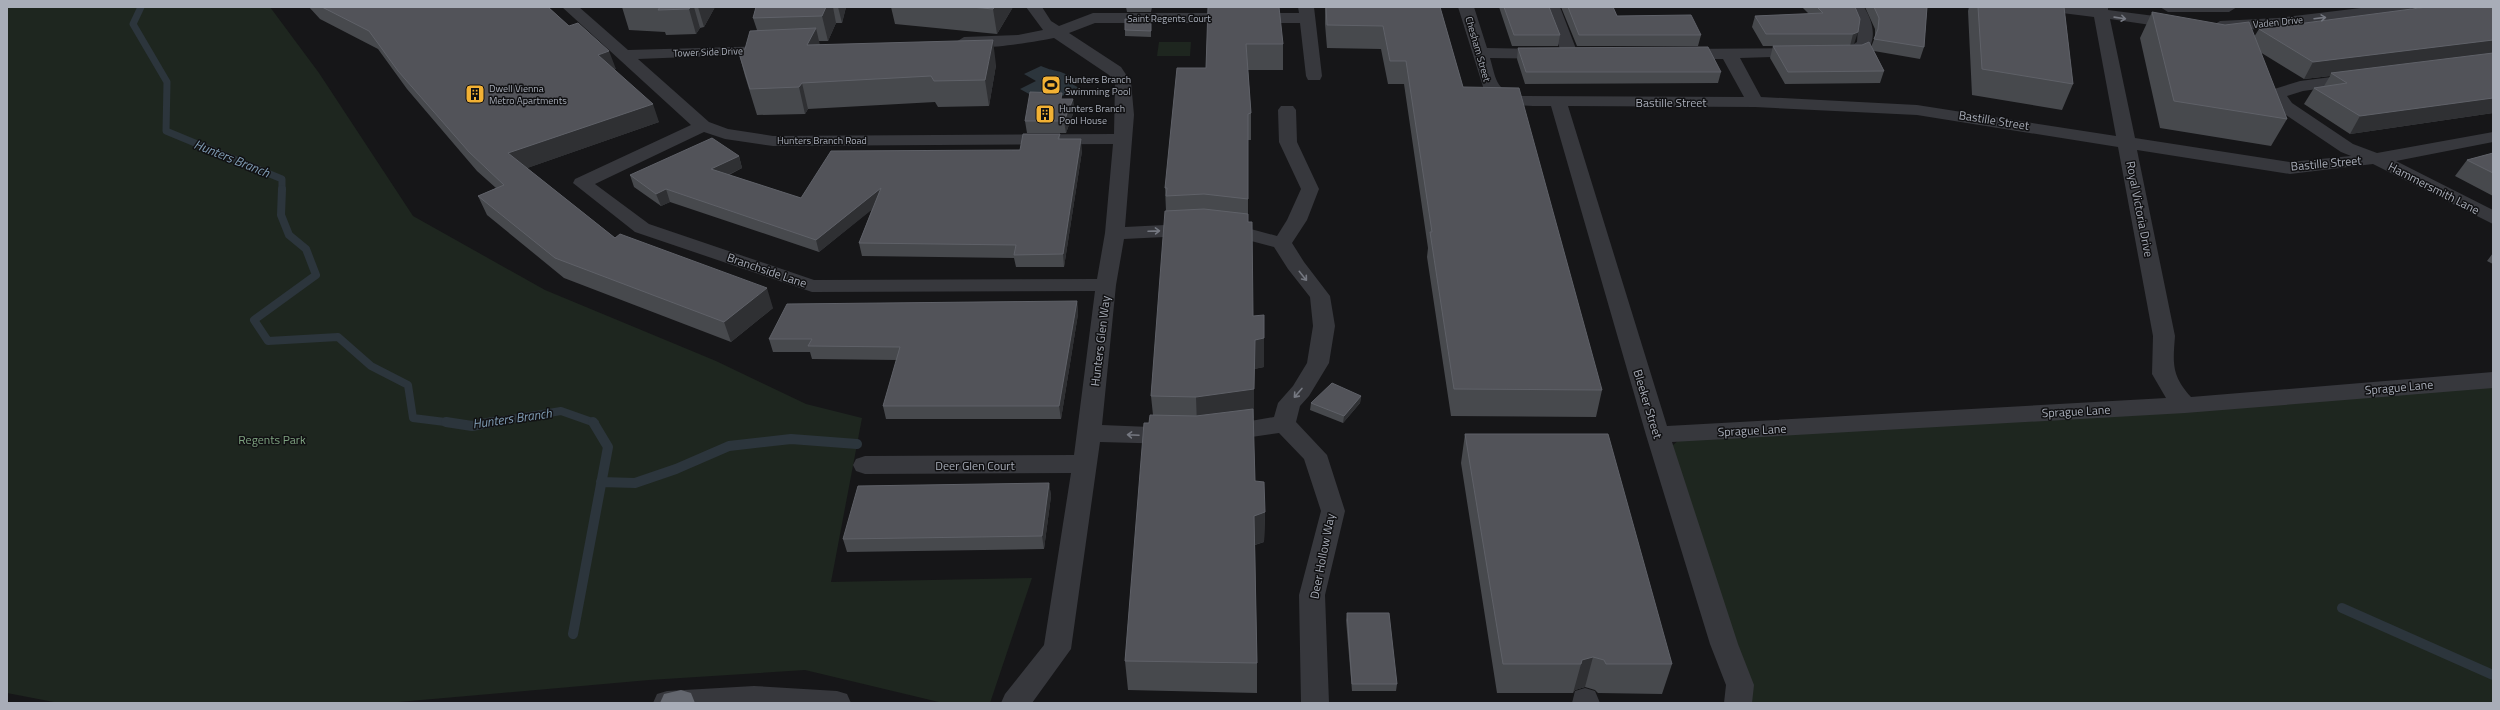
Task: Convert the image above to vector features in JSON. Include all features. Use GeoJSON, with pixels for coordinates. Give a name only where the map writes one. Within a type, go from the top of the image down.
{"type":"FeatureCollection","features":[{"type":"Feature","properties":{"kind":"street","name":"Hunters Branch Road"},"geometry":{"type":"LineString","coordinates":[[570,7],[703,126],[725,134],[773,141],[1122,139]]}},
{"type":"Feature","properties":{"kind":"street","name":"Hunters Glen Way"},"geometry":{"type":"LineString","coordinates":[[1016,703],[1058,649],[1089,433],[1106,285],[1115,233],[1125,115],[1123,82],[1115,71],[1045,24],[1034,7]]}},
{"type":"Feature","properties":{"kind":"street","name":"Chesham Street"},"geometry":{"type":"LineString","coordinates":[[1466,7],[1491,90]]}},
{"type":"Feature","properties":{"kind":"street"},"geometry":{"type":"LineString","coordinates":[[1479,53],[1578,54],[1552,7]]}},
{"type":"Feature","properties":{"kind":"street"},"geometry":{"type":"LineString","coordinates":[[1663,54],[1852,52],[1862,48],[1865,42],[1866,23],[1856,7]]}},
{"type":"Feature","properties":{"kind":"street"},"geometry":{"type":"LineString","coordinates":[[2054,7],[2100,11],[2192,25]]}},
{"type":"Feature","properties":{"kind":"street"},"geometry":{"type":"LineString","coordinates":[[2168,7],[2229,7]]}},
{"type":"Feature","properties":{"kind":"street","name":"Vaden Drive"},"geometry":{"type":"LineString","coordinates":[[2208,26],[2278,23],[2406,7]]}},
{"type":"Feature","properties":{"kind":"street","name":"Royal Victoria Drive"},"geometry":{"type":"LineString","coordinates":[[2100,11],[2164,336],[2161,369],[2170,389],[2185,405]]}},
{"type":"Feature","properties":{"kind":"street","name":"Saint Regents Court"},"geometry":{"type":"LineString","coordinates":[[1058,32],[1093,18],[1307,13]]}},
{"type":"Feature","properties":{"kind":"street"},"geometry":{"type":"LineString","coordinates":[[1307,13],[1314,76]]}},
{"type":"Feature","properties":{"kind":"street"},"geometry":{"type":"LineString","coordinates":[[947,42],[1018,40],[1058,32]]}},
{"type":"Feature","properties":{"kind":"street","name":"Tower Side Drive"},"geometry":{"type":"LineString","coordinates":[[622,55],[781,49]]}},
{"type":"Feature","properties":{"kind":"street"},"geometry":{"type":"LineString","coordinates":[[1729,54],[1755,102]]}},
{"type":"Feature","properties":{"kind":"street","name":"Hammersmith Lane"},"geometry":{"type":"LineString","coordinates":[[2369,77],[2300,86],[2277,94],[2286,106],[2347,148],[2375,158],[2493,218]]}},
{"type":"Feature","properties":{"kind":"street","name":"Bastille Street"},"geometry":{"type":"LineString","coordinates":[[1491,90],[1502,97],[1518,101],[1755,102],[1946,113],[2290,168],[2349,163],[2490,139]]}},
{"type":"Feature","properties":{"kind":"street","name":"Bleeker Street"},"geometry":{"type":"LineString","coordinates":[[1558,102],[1658,435],[1724,644],[1740,685],[1738,703]]}},
{"type":"Feature","properties":{"kind":"street"},"geometry":{"type":"LineString","coordinates":[[1282,243],[1297,220],[1310,189],[1288,142],[1287,110]]}},
{"type":"Feature","properties":{"kind":"street","name":"Branchside Lane"},"geometry":{"type":"LineString","coordinates":[[703,126],[582,183],[642,228],[812,286],[1106,285]]}},
{"type":"Feature","properties":{"kind":"street"},"geometry":{"type":"LineString","coordinates":[[1089,433],[1201,436],[1284,424],[1289,403],[1301,391],[1318,363],[1324,326],[1320,296],[1295,265],[1282,243],[1236,231],[1205,229],[1115,233]]}},
{"type":"Feature","properties":{"kind":"street","name":"Sprague Lane"},"geometry":{"type":"LineString","coordinates":[[1658,435],[2185,405],[2493,380]]}},
{"type":"Feature","properties":{"kind":"street","name":"Deer Hollow Way"},"geometry":{"type":"LineString","coordinates":[[1284,424],[1315,455],[1333,511],[1312,595],[1316,703]]}},
{"type":"Feature","properties":{"kind":"street","name":"Deer Glen Court"},"geometry":{"type":"LineString","coordinates":[[865,465],[1084,464]]}},
{"type":"Feature","properties":{"kind":"street"},"geometry":{"type":"LineString","coordinates":[[674,703],[754,698],[837,703]]}},
{"type":"Feature","properties":{"kind":"green space","name":"Regents Park"},"geometry":{"type":"Polygon","coordinates":[[[7,7],[270,7],[319,73],[413,216],[545,290],[716,361],[806,404],[862,418],[831,582],[1032,578],[990,703],[943,703],[805,670],[649,680],[387,703],[59,703],[7,693],[7,7]]]}},
{"type":"Feature","properties":{"kind":"green space"},"geometry":{"type":"Polygon","coordinates":[[[1159,42],[1191,42],[1190,56],[1157,56],[1159,42]]]}},
{"type":"Feature","properties":{"kind":"green space"},"geometry":{"type":"Polygon","coordinates":[[[2493,384],[2493,703],[1741,703],[1667,450],[1685,435],[2493,384]]]}},
{"type":"Feature","properties":{"kind":"shaded area","name":"Hunters Branch Swimming Pool"},"geometry":{"type":"Polygon","coordinates":[[[1041,66],[1071,77],[1067,81],[1079,88],[1062,96],[1050,99],[1037,97],[1020,89],[1036,81],[1024,74],[1041,66]]]}},
{"type":"Feature","properties":{"kind":"building"},"geometry":{"type":"Polygon","coordinates":[[[322,7],[548,7],[569,26],[578,23],[609,51],[598,55],[653,104],[508,153],[615,238],[620,234],[767,288],[724,322],[555,258],[478,196],[504,185],[469,152],[398,71],[369,31],[322,7]]]}},
{"type":"Feature","properties":{"kind":"building"},"geometry":{"type":"Polygon","coordinates":[[[660,7],[690,7],[689,9],[658,10],[660,7]]]}},
{"type":"Feature","properties":{"kind":"building"},"geometry":{"type":"Polygon","coordinates":[[[756,7],[826,7],[822,16],[753,18],[756,7]]]}},
{"type":"Feature","properties":{"kind":"building"},"geometry":{"type":"Polygon","coordinates":[[[971,7],[995,7],[993,9],[971,7]]]}},
{"type":"Feature","properties":{"kind":"building"},"geometry":{"type":"Polygon","coordinates":[[[1208,7],[1279,7],[1283,44],[1246,44],[1251,113],[1248,114],[1248,199],[1204,194],[1166,196],[1167,188],[1165,188],[1177,68],[1206,68],[1208,7]]]}},
{"type":"Feature","properties":{"kind":"building"},"geometry":{"type":"Polygon","coordinates":[[[1326,7],[1440,7],[1463,87],[1519,88],[1602,390],[1454,389],[1406,61],[1390,61],[1383,26],[1327,25],[1326,7]]]}},
{"type":"Feature","properties":{"kind":"building"},"geometry":{"type":"Polygon","coordinates":[[[1504,7],[1549,7],[1560,35],[1514,35],[1504,7]]]}},
{"type":"Feature","properties":{"kind":"building"},"geometry":{"type":"Polygon","coordinates":[[[1568,7],[1613,7],[1617,16],[1691,15],[1701,35],[1579,35],[1568,7]]]}},
{"type":"Feature","properties":{"kind":"building"},"geometry":{"type":"Polygon","coordinates":[[[1817,7],[1855,7],[1860,19],[1858,32],[1853,34],[1766,34],[1755,16],[1823,13],[1817,7]]]}},
{"type":"Feature","properties":{"kind":"building"},"geometry":{"type":"Polygon","coordinates":[[[1874,7],[1927,7],[1924,47],[1874,39],[1878,29],[1879,18],[1874,7]]]}},
{"type":"Feature","properties":{"kind":"building"},"geometry":{"type":"Polygon","coordinates":[[[1978,7],[2064,7],[2073,84],[1982,69],[1978,7]]]}},
{"type":"Feature","properties":{"kind":"building"},"geometry":{"type":"Polygon","coordinates":[[[2427,7],[2493,7],[2493,40],[2313,62],[2259,29],[2427,7]]]}},
{"type":"Feature","properties":{"kind":"building"},"geometry":{"type":"Polygon","coordinates":[[[2152,12],[2225,25],[2249,22],[2287,119],[2174,101],[2152,12]]]}},
{"type":"Feature","properties":{"kind":"building"},"geometry":{"type":"Polygon","coordinates":[[[1125,19],[1151,19],[1151,31],[1125,30],[1125,19]]]}},
{"type":"Feature","properties":{"kind":"building"},"geometry":{"type":"Polygon","coordinates":[[[816,28],[807,45],[993,40],[985,80],[934,81],[931,76],[802,83],[799,87],[750,89],[738,50],[745,49],[750,31],[816,28]]]}},
{"type":"Feature","properties":{"kind":"building"},"geometry":{"type":"Polygon","coordinates":[[[1869,42],[1884,71],[1788,72],[1773,46],[1862,45],[1869,42]]]}},
{"type":"Feature","properties":{"kind":"building"},"geometry":{"type":"Polygon","coordinates":[[[1708,47],[1721,72],[1526,72],[1518,48],[1708,47]]]}},
{"type":"Feature","properties":{"kind":"building"},"geometry":{"type":"Polygon","coordinates":[[[2493,53],[2493,98],[2360,116],[2314,88],[2347,83],[2331,73],[2493,53]]]}},
{"type":"Feature","properties":{"kind":"building"},"geometry":{"type":"Polygon","coordinates":[[[1030,92],[1062,93],[1061,99],[1073,99],[1064,121],[1025,121],[1030,92]]]}},
{"type":"Feature","properties":{"kind":"building"},"geometry":{"type":"Polygon","coordinates":[[[1023,134],[1060,134],[1058,139],[1081,139],[1063,254],[1014,255],[1016,245],[859,243],[881,188],[816,240],[666,189],[656,194],[630,175],[712,138],[739,156],[711,169],[801,198],[831,151],[1020,150],[1023,134]]]}},
{"type":"Feature","properties":{"kind":"building"},"geometry":{"type":"Polygon","coordinates":[[[2493,153],[2493,173],[2467,160],[2493,153]]]}},
{"type":"Feature","properties":{"kind":"building"},"geometry":{"type":"Polygon","coordinates":[[[1204,209],[1248,214],[1248,222],[1252,222],[1253,316],[1264,315],[1264,338],[1255,340],[1254,389],[1196,397],[1151,396],[1165,211],[1204,209]]]}},
{"type":"Feature","properties":{"kind":"building"},"geometry":{"type":"Polygon","coordinates":[[[1077,301],[1059,406],[883,406],[900,347],[808,346],[812,339],[769,339],[787,304],[1077,301]]]}},
{"type":"Feature","properties":{"kind":"building"},"geometry":{"type":"Polygon","coordinates":[[[1332,383],[1361,396],[1344,416],[1311,403],[1332,383]]]}},
{"type":"Feature","properties":{"kind":"building"},"geometry":{"type":"Polygon","coordinates":[[[1253,409],[1255,481],[1264,482],[1265,512],[1254,516],[1257,663],[1125,661],[1144,423],[1149,423],[1150,415],[1196,416],[1253,409]]]}},
{"type":"Feature","properties":{"kind":"building"},"geometry":{"type":"Polygon","coordinates":[[[1465,434],[1608,434],[1672,664],[1606,664],[1604,660],[1593,657],[1582,660],[1581,664],[1503,664],[1465,434]]]}},
{"type":"Feature","properties":{"kind":"building"},"geometry":{"type":"Polygon","coordinates":[[[1049,483],[1042,536],[843,539],[858,486],[1049,483]]]}},
{"type":"Feature","properties":{"kind":"building"},"geometry":{"type":"Polygon","coordinates":[[[1347,613],[1389,613],[1397,684],[1352,684],[1347,613]]]}},
{"type":"Feature","properties":{"kind":"waterway","name":"Hunters Branch"},"geometry":{"type":"LineString","coordinates":[[141,7],[133,24],[167,82],[166,131],[282,179],[282,189]]}},
{"type":"Feature","properties":{"kind":"waterway","name":"Hunters Branch"},"geometry":{"type":"LineString","coordinates":[[282,189],[281,215],[289,235],[306,249],[316,275],[254,320],[268,341],[338,337],[371,366],[408,385],[413,418],[450,423]]}},
{"type":"Feature","properties":{"kind":"waterway","name":"Hunters Branch"},"geometry":{"type":"LineString","coordinates":[[492,422],[561,411],[593,422]]}},
{"type":"Feature","properties":{"kind":"waterway","name":"Hunters Branch"},"geometry":{"type":"LineString","coordinates":[[446,422],[450,423]]}},
{"type":"Feature","properties":{"kind":"waterway","name":"Hunters Branch"},"geometry":{"type":"LineString","coordinates":[[450,423],[472,426],[492,422]]}},
{"type":"Feature","properties":{"kind":"waterway","name":"Hunters Branch"},"geometry":{"type":"LineString","coordinates":[[487,423],[492,422]]}},
{"type":"Feature","properties":{"kind":"waterway","name":"Hunters Branch"},"geometry":{"type":"LineString","coordinates":[[593,422],[608,447],[601,482]]}},
{"type":"Feature","properties":{"kind":"waterway"},"geometry":{"type":"LineString","coordinates":[[601,482],[635,483],[676,469],[729,446],[791,439],[857,444]]}},
{"type":"Feature","properties":{"kind":"waterway","name":"Hunters Branch"},"geometry":{"type":"LineString","coordinates":[[573,634],[601,482]]}},
{"type":"Feature","properties":{"kind":"waterway"},"geometry":{"type":"LineString","coordinates":[[2342,608],[2493,675]]}},
{"type":"Feature","properties":{"kind":"place","name":"Hunters Branch Swimming Pool"},"geometry":{"type":"Point","coordinates":[1051,85]}},
{"type":"Feature","properties":{"kind":"place","name":"Dwell Vienna Metro Apartments"},"geometry":{"type":"Point","coordinates":[475,94]}},
{"type":"Feature","properties":{"kind":"place","name":"Hunters Branch Pool House"},"geometry":{"type":"Point","coordinates":[1045,114]}}]}
